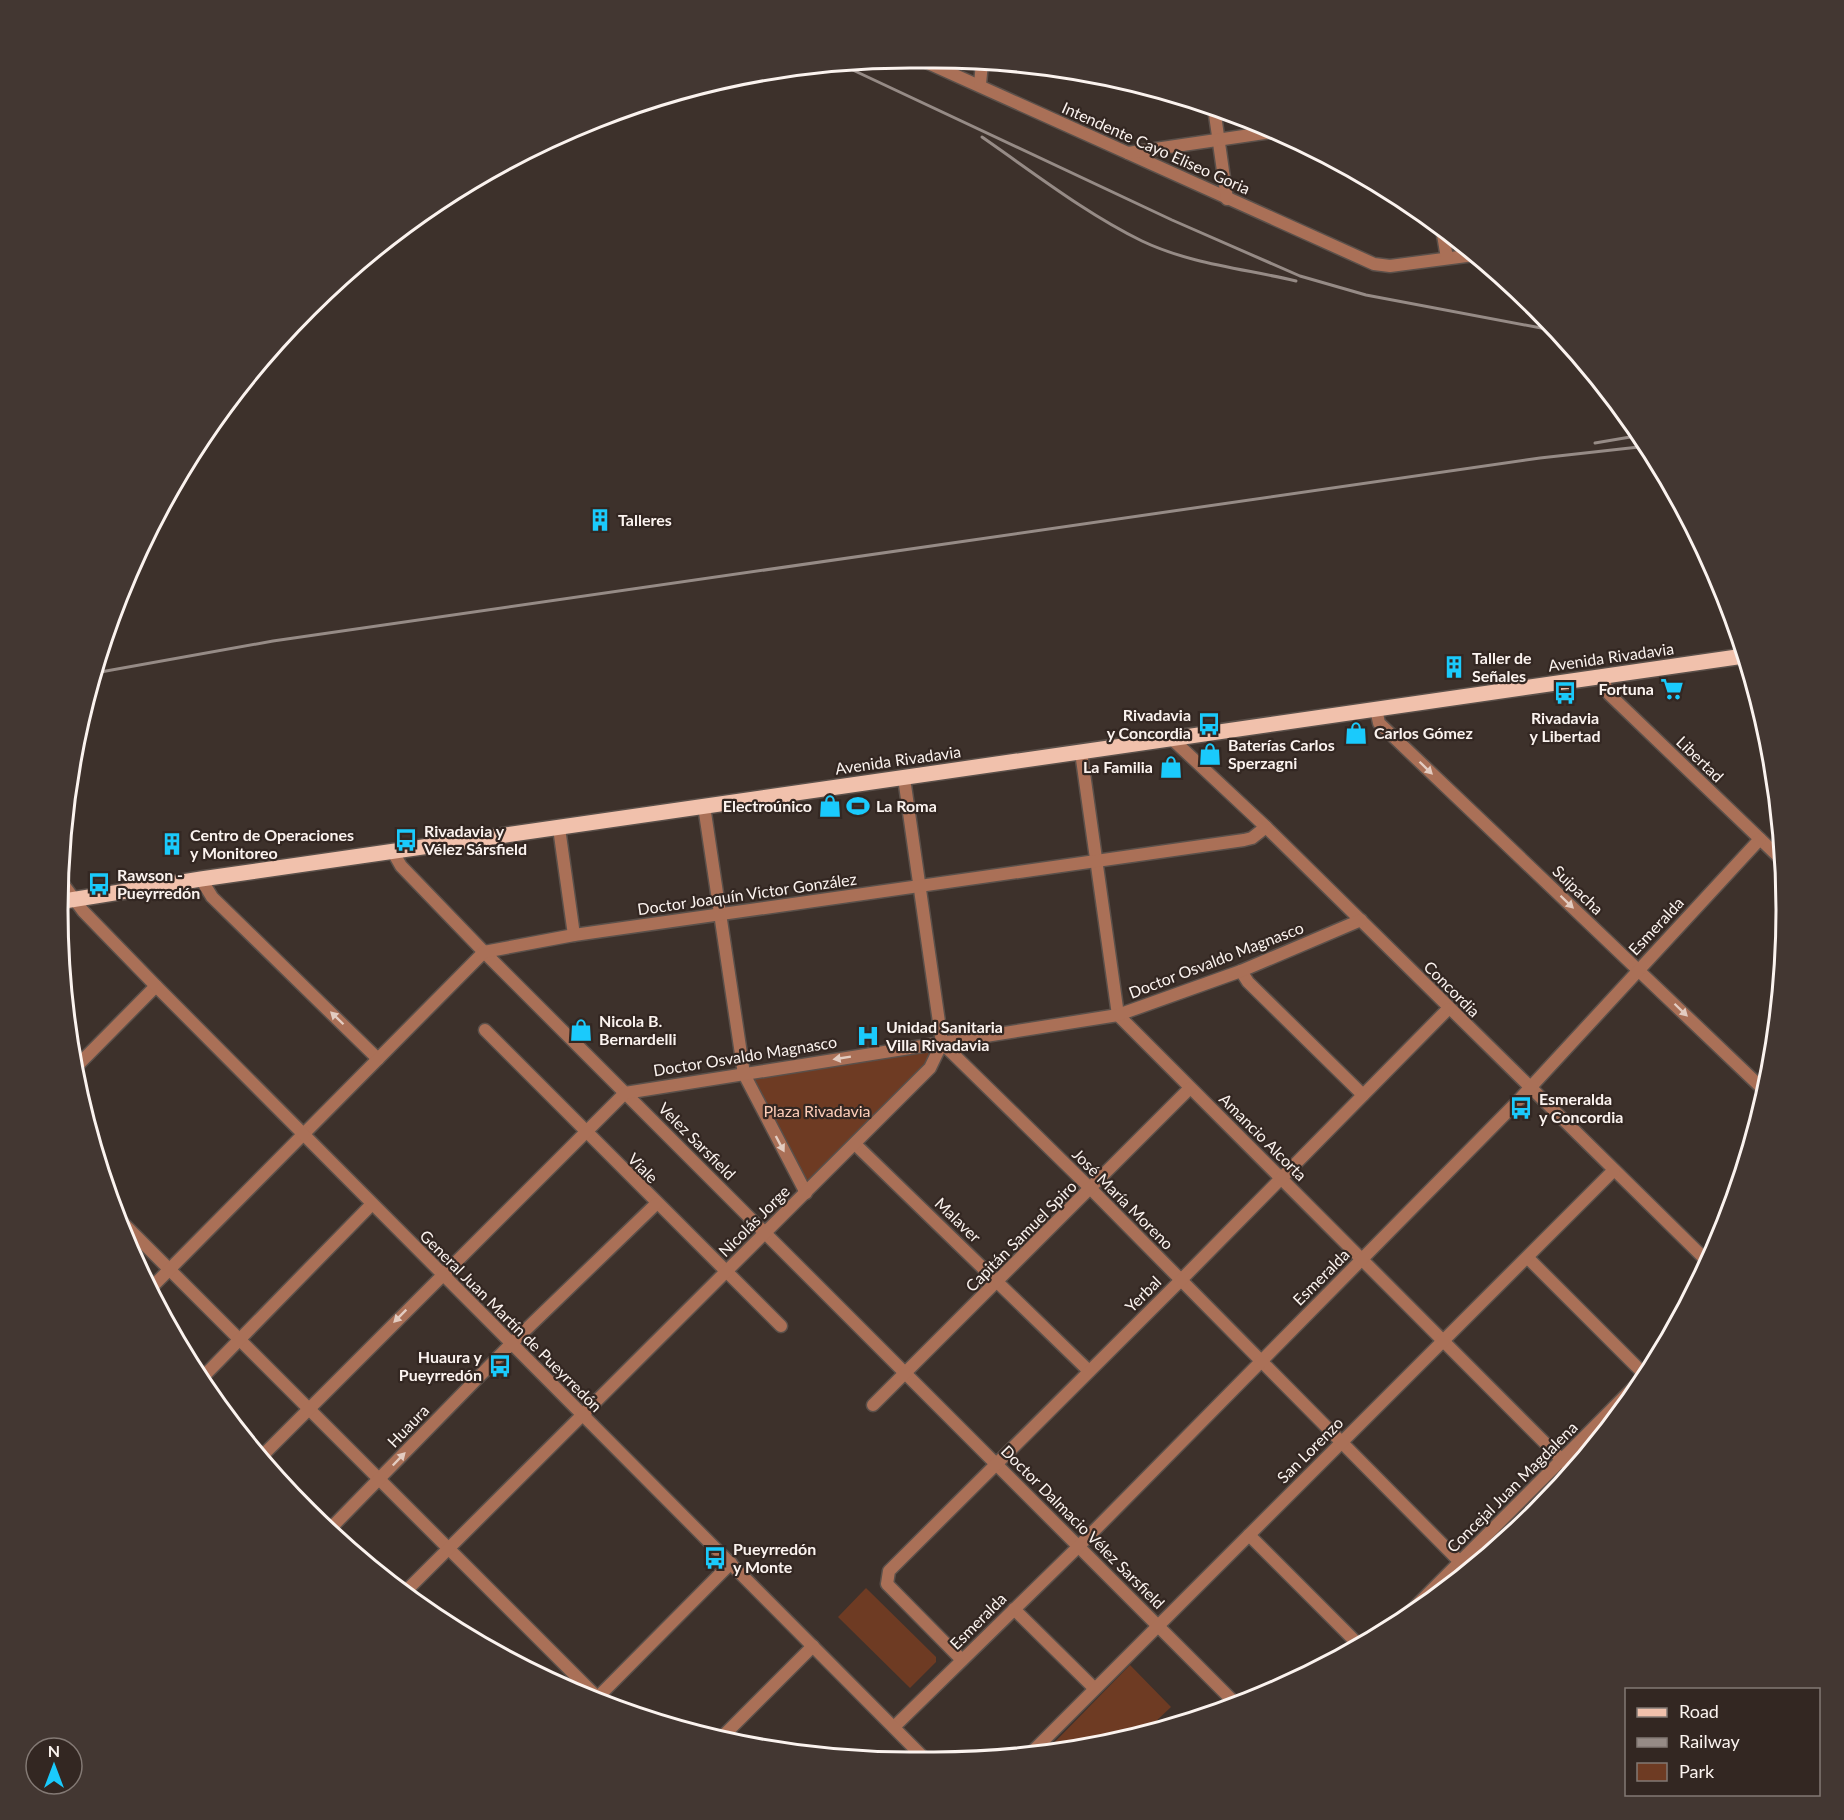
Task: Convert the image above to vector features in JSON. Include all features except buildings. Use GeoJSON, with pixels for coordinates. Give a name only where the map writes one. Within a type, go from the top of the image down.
{"type":"FeatureCollection","features":[{"type":"Feature","properties":{"kind":"main road","name":"Avenida Rivadavia"},"geometry":{"type":"LineString","coordinates":[[68,899],[1737,657]]}},
{"type":"Feature","properties":{"kind":"street","name":"Intendente Cayo Eliseo Goria"},"geometry":{"type":"LineString","coordinates":[[942,68],[1227,199],[1382,266],[1447,258]]}},
{"type":"Feature","properties":{"kind":"street"},"geometry":{"type":"LineString","coordinates":[[980,84],[981,69]]}},
{"type":"Feature","properties":{"kind":"street"},"geometry":{"type":"LineString","coordinates":[[1215,116],[1227,199]]}},
{"type":"Feature","properties":{"kind":"street"},"geometry":{"type":"LineString","coordinates":[[1128,153],[1260,134]]}},
{"type":"Feature","properties":{"kind":"street"},"geometry":{"type":"LineString","coordinates":[[1444,240],[1447,258],[1464,256]]}},
{"type":"Feature","properties":{"kind":"street","name":"Libertad"},"geometry":{"type":"LineString","coordinates":[[1602,677],[1609,694],[1775,853]]}},
{"type":"Feature","properties":{"kind":"street","name":"Suipacha"},"geometry":{"type":"LineString","coordinates":[[1376,709],[1379,723],[1758,1084]]}},
{"type":"Feature","properties":{"kind":"street","name":"Concordia"},"geometry":{"type":"LineString","coordinates":[[1172,739],[1266,827],[1529,1089],[1702,1256]]}},
{"type":"Feature","properties":{"kind":"street"},"geometry":{"type":"LineString","coordinates":[[1081,752],[1118,1015]]}},
{"type":"Feature","properties":{"kind":"street"},"geometry":{"type":"LineString","coordinates":[[903,778],[942,1043]]}},
{"type":"Feature","properties":{"kind":"street"},"geometry":{"type":"LineString","coordinates":[[704,806],[744,1074],[806,1193]]}},
{"type":"Feature","properties":{"kind":"street","name":"Doctor Joaquín Victor González"},"geometry":{"type":"LineString","coordinates":[[484,952],[574,935],[1244,840],[1252,838],[1266,827]]}},
{"type":"Feature","properties":{"kind":"street"},"geometry":{"type":"LineString","coordinates":[[559,828],[574,935]]}},
{"type":"Feature","properties":{"kind":"street","name":"Esmeralda"},"geometry":{"type":"LineString","coordinates":[[894,1727],[1079,1546],[1529,1089],[1760,839]]}},
{"type":"Feature","properties":{"kind":"street","name":"Velez Sarsfield"},"geometry":{"type":"LineString","coordinates":[[393,852],[401,866],[484,952],[906,1372]]}},
{"type":"Feature","properties":{"kind":"street"},"geometry":{"type":"LineString","coordinates":[[201,879],[212,897],[378,1059]]}},
{"type":"Feature","properties":{"kind":"street","name":"General Juan Martín de Pueyrredón"},"geometry":{"type":"LineString","coordinates":[[68,891],[83,911],[441,1275],[919,1752]]}},
{"type":"Feature","properties":{"kind":"street","name":"Doctor Osvaldo Magnasco"},"geometry":{"type":"LineString","coordinates":[[625,1093],[1118,1015],[1241,971],[1361,920]]}},
{"type":"Feature","properties":{"kind":"street"},"geometry":{"type":"LineString","coordinates":[[155,1284],[484,952]]}},
{"type":"Feature","properties":{"kind":"street"},"geometry":{"type":"LineString","coordinates":[[1241,971],[1248,982],[1363,1095]]}},
{"type":"Feature","properties":{"kind":"street"},"geometry":{"type":"LineString","coordinates":[[82,1061],[156,986]]}},
{"type":"Feature","properties":{"kind":"street","name":"Yerbal"},"geometry":{"type":"LineString","coordinates":[[962,1660],[887,1584],[886,1577],[889,1571],[1180,1281],[1448,1009]]}},
{"type":"Feature","properties":{"kind":"street","name":"Amancio Alcorta"},"geometry":{"type":"LineString","coordinates":[[1118,1015],[1567,1465]]}},
{"type":"Feature","properties":{"kind":"street","name":"Viale"},"geometry":{"type":"LineString","coordinates":[[485,1030],[656,1204],[781,1326]]}},
{"type":"Feature","properties":{"kind":"street","name":"Nicolás Jorge"},"geometry":{"type":"LineString","coordinates":[[410,1587],[930,1068],[942,1043]]}},
{"type":"Feature","properties":{"kind":"street","name":"José María Moreno"},"geometry":{"type":"LineString","coordinates":[[942,1043],[1091,1189],[1462,1565]]}},
{"type":"Feature","properties":{"kind":"street","name":"Capitán Samuel Spiro"},"geometry":{"type":"LineString","coordinates":[[873,1405],[1190,1088]]}},
{"type":"Feature","properties":{"kind":"street"},"geometry":{"type":"LineString","coordinates":[[266,1452],[625,1093]]}},
{"type":"Feature","properties":{"kind":"street","name":"Malaver"},"geometry":{"type":"LineString","coordinates":[[855,1144],[1089,1371]]}},
{"type":"Feature","properties":{"kind":"street","name":"San Lorenzo"},"geometry":{"type":"LineString","coordinates":[[1038,1746],[1614,1170]]}},
{"type":"Feature","properties":{"kind":"street"},"geometry":{"type":"LineString","coordinates":[[206,1374],[372,1204]]}},
{"type":"Feature","properties":{"kind":"street","name":"Huaura"},"geometry":{"type":"LineString","coordinates":[[334,1524],[511,1344],[656,1204]]}},
{"type":"Feature","properties":{"kind":"street"},"geometry":{"type":"LineString","coordinates":[[131,1231],[242,1338],[585,1687]]}},
{"type":"Feature","properties":{"kind":"street"},"geometry":{"type":"LineString","coordinates":[[1528,1258],[1641,1368]]}},
{"type":"Feature","properties":{"kind":"street","name":"Doctor Dalmacio Vélez Sarsfield"},"geometry":{"type":"LineString","coordinates":[[906,1372],[1230,1698]]}},
{"type":"Feature","properties":{"kind":"street","name":"Concejal Juan Magdalena"},"geometry":{"type":"LineString","coordinates":[[1476,1554],[1562,1460],[1610,1412]]}},
{"type":"Feature","properties":{"kind":"street"},"geometry":{"type":"LineString","coordinates":[[1249,1535],[1354,1641]]}},
{"type":"Feature","properties":{"kind":"street"},"geometry":{"type":"LineString","coordinates":[[605,1695],[731,1563]]}},
{"type":"Feature","properties":{"kind":"street"},"geometry":{"type":"LineString","coordinates":[[1014,1609],[1094,1688]]}},
{"type":"Feature","properties":{"kind":"street"},"geometry":{"type":"LineString","coordinates":[[727,1732],[813,1646]]}},
{"type":"Feature","properties":{"kind":"green space","name":"Plaza Rivadavia"},"geometry":{"type":"Polygon","coordinates":[[[942,1043],[855,1144],[806,1193],[744,1074],[942,1043]]]}},
{"type":"Feature","properties":{"kind":"green space"},"geometry":{"type":"Polygon","coordinates":[[[866,1588],[936,1657],[936,1662],[910,1688],[838,1617],[866,1588]]]}},
{"type":"Feature","properties":{"kind":"green space"},"geometry":{"type":"Polygon","coordinates":[[[1130,1665],[1171,1707],[1154,1724],[1053,1743],[1130,1665]]]}},
{"type":"Feature","properties":{"kind":"railway"},"geometry":{"type":"LineString","coordinates":[[851,69],[1172,220],[1300,276],[1366,295],[1543,328]]}},
{"type":"Feature","properties":{"kind":"railway"},"geometry":{"type":"LineString","coordinates":[[982,137],[1080,205],[1142,241],[1199,261],[1296,281]]}},
{"type":"Feature","properties":{"kind":"railway"},"geometry":{"type":"LineString","coordinates":[[1595,443],[1631,437]]}},
{"type":"Feature","properties":{"kind":"railway"},"geometry":{"type":"LineString","coordinates":[[102,672],[273,641],[1540,458],[1638,447]]}},
{"type":"Feature","properties":{"kind":"place","name":"Talleres"},"geometry":{"type":"Point","coordinates":[600,520]}},
{"type":"Feature","properties":{"kind":"place","name":"Taller de Señales"},"geometry":{"type":"Point","coordinates":[1454,667]}},
{"type":"Feature","properties":{"kind":"place","name":"Fortuna"},"geometry":{"type":"Point","coordinates":[1672,689]}},
{"type":"Feature","properties":{"kind":"place","name":"Rivadavia y Libertad"},"geometry":{"type":"Point","coordinates":[1565,693]}},
{"type":"Feature","properties":{"kind":"place","name":"Rivadavia y Concordia"},"geometry":{"type":"Point","coordinates":[1209,724]}},
{"type":"Feature","properties":{"kind":"place","name":"Carlos Gómez"},"geometry":{"type":"Point","coordinates":[1356,733]}},
{"type":"Feature","properties":{"kind":"place","name":"Baterías Carlos Sperzagni"},"geometry":{"type":"Point","coordinates":[1210,754]}},
{"type":"Feature","properties":{"kind":"place","name":"La Familia"},"geometry":{"type":"Point","coordinates":[1171,767]}},
{"type":"Feature","properties":{"kind":"place","name":"Electroúnico"},"geometry":{"type":"Point","coordinates":[830,806]}},
{"type":"Feature","properties":{"kind":"place","name":"La Roma"},"geometry":{"type":"Point","coordinates":[858,806]}},
{"type":"Feature","properties":{"kind":"place","name":"Rivadavia y Vélez Sársfield"},"geometry":{"type":"Point","coordinates":[406,840]}},
{"type":"Feature","properties":{"kind":"place","name":"Centro de Operaciones y Monitoreo"},"geometry":{"type":"Point","coordinates":[172,844]}},
{"type":"Feature","properties":{"kind":"place","name":"Rawson - Pueyrredón"},"geometry":{"type":"Point","coordinates":[99,884]}},
{"type":"Feature","properties":{"kind":"place","name":"Nicola B. Bernardelli"},"geometry":{"type":"Point","coordinates":[581,1030]}},
{"type":"Feature","properties":{"kind":"place","name":"Unidad Sanitaria Villa Rivadavia"},"geometry":{"type":"Point","coordinates":[868,1036]}},
{"type":"Feature","properties":{"kind":"place","name":"Esmeralda y Concordia"},"geometry":{"type":"Point","coordinates":[1521,1108]}},
{"type":"Feature","properties":{"kind":"place","name":"Huaura y Pueyrredón"},"geometry":{"type":"Point","coordinates":[500,1366]}},
{"type":"Feature","properties":{"kind":"place","name":"Pueyrredón y Monte"},"geometry":{"type":"Point","coordinates":[715,1558]}}]}
